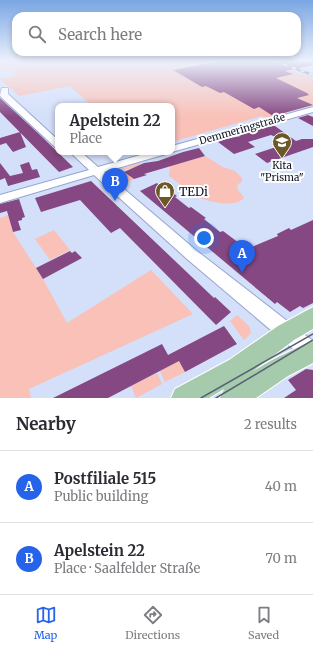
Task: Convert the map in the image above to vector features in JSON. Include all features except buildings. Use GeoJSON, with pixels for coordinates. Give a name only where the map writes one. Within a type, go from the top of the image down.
{"type":"FeatureCollection","features":[{"type":"Feature","properties":{"kind":"main road"},"geometry":{"type":"LineString","coordinates":[[184,398],[237,368],[286,333],[313,317]]}},
{"type":"Feature","properties":{"kind":"main road"},"geometry":{"type":"LineString","coordinates":[[233,398],[280,368],[313,352]]}},
{"type":"Feature","properties":{"kind":"street"},"geometry":{"type":"LineString","coordinates":[[2,89],[11,93],[55,133]]}},
{"type":"Feature","properties":{"kind":"street"},"geometry":{"type":"LineString","coordinates":[[2,89],[4,95],[55,142]]}},
{"type":"Feature","properties":{"kind":"street","name":"Demmeringstraße"},"geometry":{"type":"LineString","coordinates":[[175,148],[313,109]]}},
{"type":"Feature","properties":{"kind":"street"},"geometry":{"type":"LineString","coordinates":[[68,155],[87,170],[96,171]]}},
{"type":"Feature","properties":{"kind":"street"},"geometry":{"type":"LineString","coordinates":[[78,155],[175,241],[286,333],[313,352]]}},
{"type":"Feature","properties":{"kind":"street"},"geometry":{"type":"LineString","coordinates":[[0,199],[152,155]]}},
{"type":"Feature","properties":{"kind":"shaded area"},"geometry":{"type":"Polygon","coordinates":[[[1,80],[313,80],[313,105],[267,118],[262,116],[175,141],[175,103],[89,103],[70,86],[19,96],[1,80]]]}},
{"type":"Feature","properties":{"kind":"shaded area"},"geometry":{"type":"Polygon","coordinates":[[[205,156],[223,167],[235,171],[242,178],[242,182],[238,184],[237,188],[244,198],[235,203],[205,200],[192,193],[169,176],[170,166],[205,156]]]}},
{"type":"Feature","properties":{"kind":"shaded area"},"geometry":{"type":"Polygon","coordinates":[[[139,163],[141,164],[133,168],[122,170],[134,179],[123,185],[112,176],[112,173],[116,170],[139,163]]]}},
{"type":"Feature","properties":{"kind":"shaded area"},"geometry":{"type":"Polygon","coordinates":[[[8,215],[13,232],[43,279],[67,323],[151,270],[193,314],[29,389],[31,398],[0,398],[0,218],[8,215]]]}},
{"type":"Feature","properties":{"kind":"shaded area"},"geometry":{"type":"Polygon","coordinates":[[[54,230],[70,250],[50,260],[35,239],[54,230]]]}},
{"type":"Feature","properties":{"kind":"shaded area"},"geometry":{"type":"Polygon","coordinates":[[[237,315],[249,326],[251,333],[244,340],[230,321],[237,315]]]}},
{"type":"Feature","properties":{"kind":"shaded area"},"geometry":{"type":"Polygon","coordinates":[[[179,360],[185,372],[165,382],[160,371],[179,360]]]}},
{"type":"Feature","properties":{"kind":"shaded area"},"geometry":{"type":"Polygon","coordinates":[[[157,373],[162,384],[136,398],[131,386],[157,373]]]}},
{"type":"Feature","properties":{"kind":"tram line"},"geometry":{"type":"LineString","coordinates":[[201,398],[313,334]]}},
{"type":"Feature","properties":{"kind":"tram line"},"geometry":{"type":"LineString","coordinates":[[216,398],[313,340]]}},
{"type":"Feature","properties":{"kind":"place","name":"Kita \"Prisma\""},"geometry":{"type":"Point","coordinates":[282,159]}},
{"type":"Feature","properties":{"kind":"place","name":"Apelstein 22"},"geometry":{"type":"Point","coordinates":[115,201]}},
{"type":"Feature","properties":{"kind":"place","name":"TEDi"},"geometry":{"type":"Point","coordinates":[165,208]}},
{"type":"Feature","properties":{"kind":"place","name":"Postfiliale 515"},"geometry":{"type":"Point","coordinates":[242,273]}}]}
